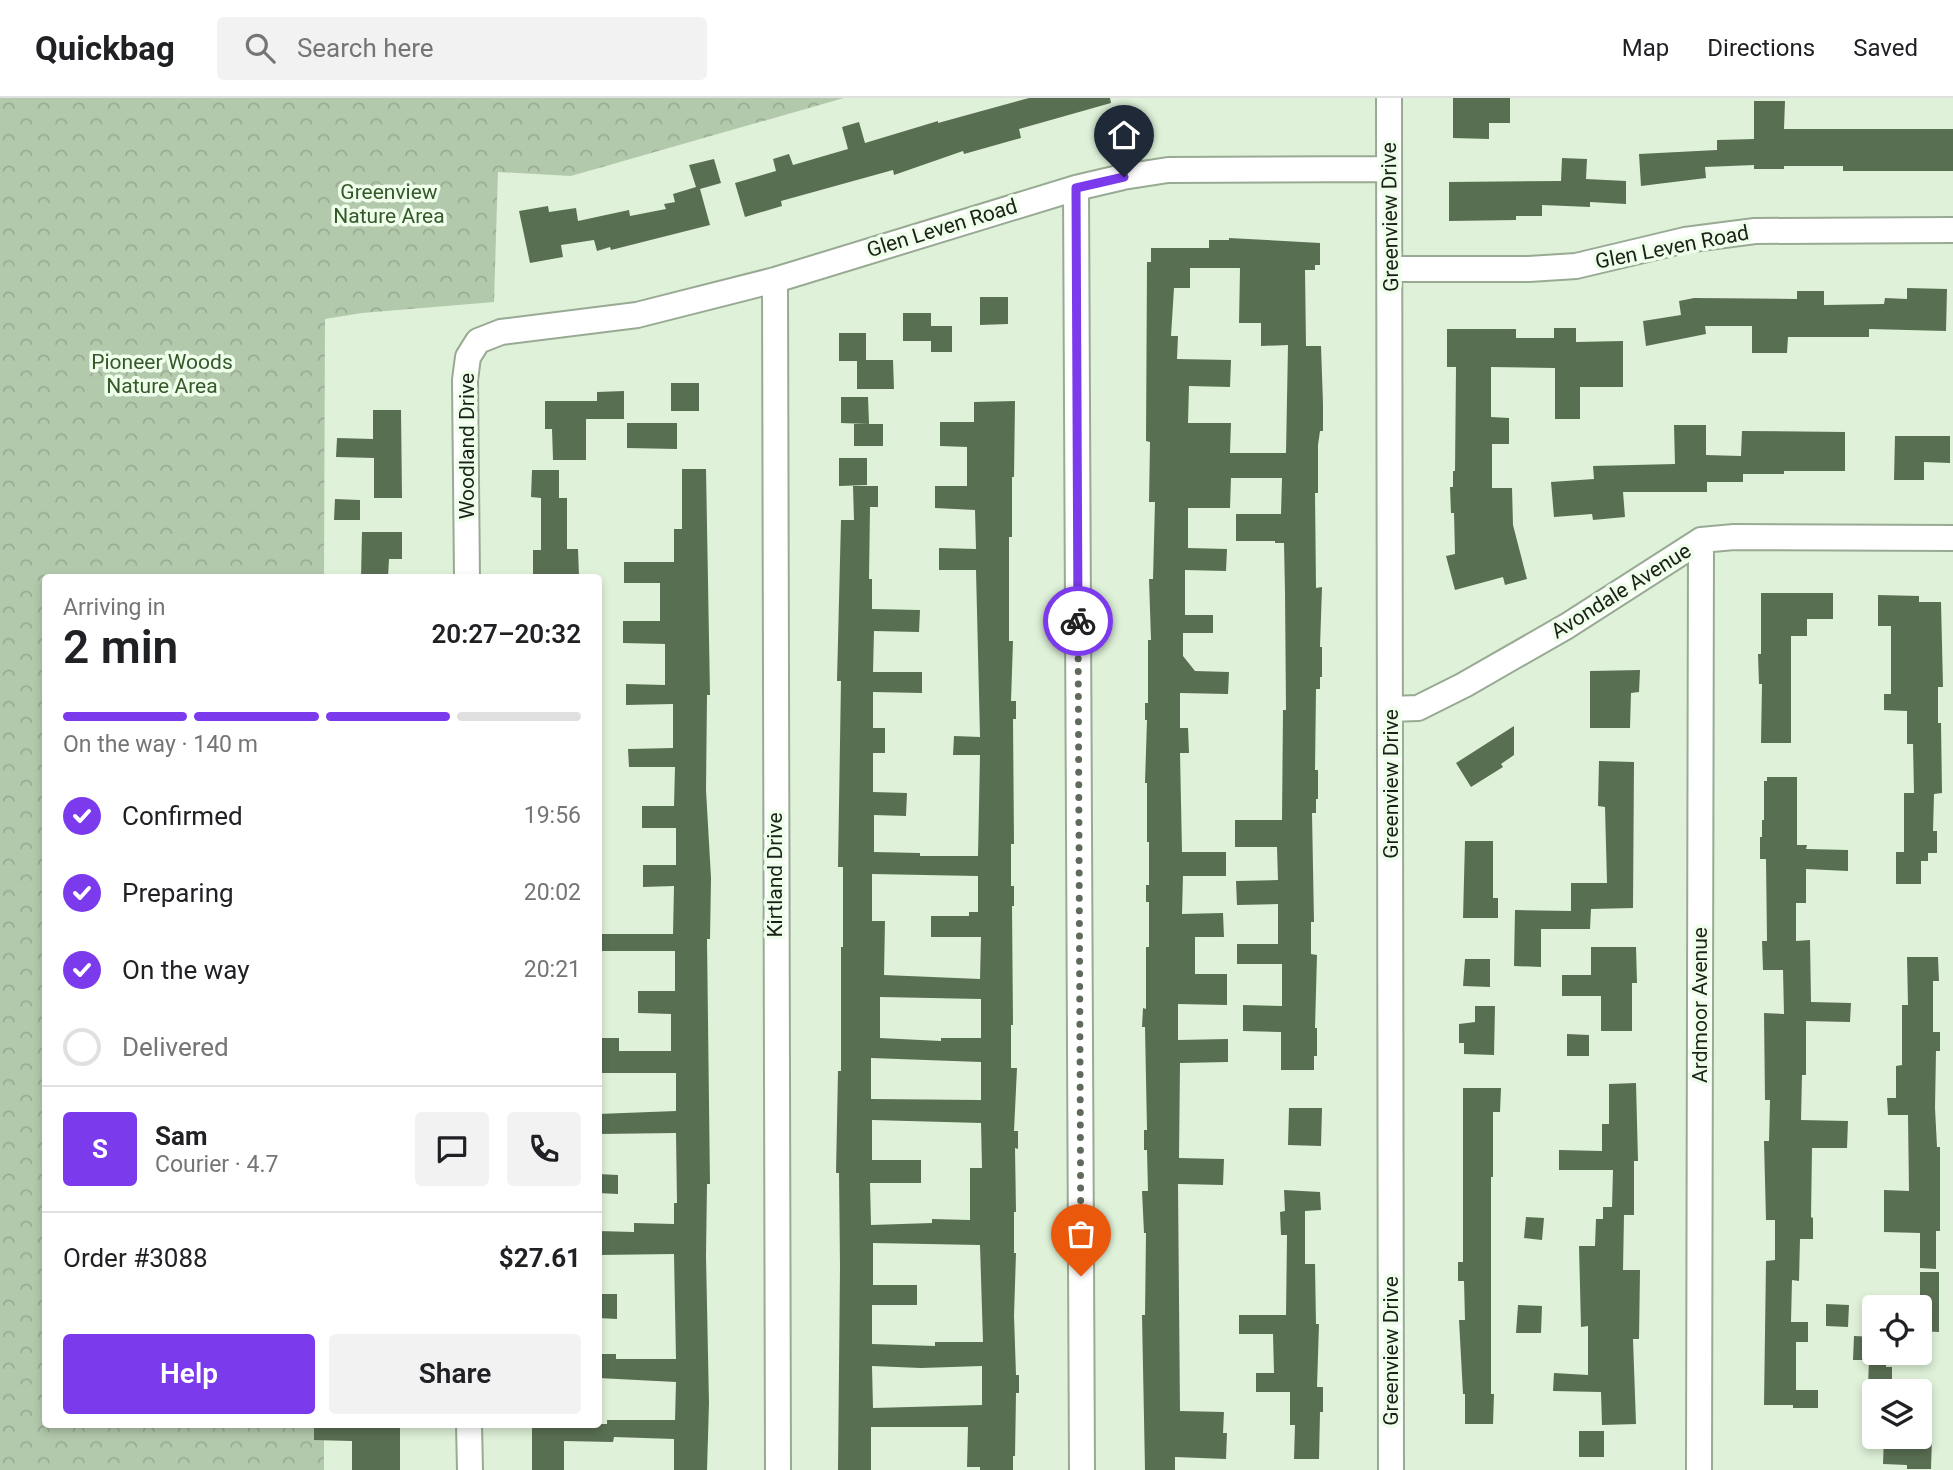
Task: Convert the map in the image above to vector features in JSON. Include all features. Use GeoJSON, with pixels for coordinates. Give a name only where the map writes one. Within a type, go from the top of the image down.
{"type":"FeatureCollection","features":[{"type":"Feature","properties":{"kind":"street","name":"Greenview Drive"},"geometry":{"type":"LineString","coordinates":[[1390,98],[1391,1470]]}},
{"type":"Feature","properties":{"kind":"street","name":"Glen Leven Road"},"geometry":{"type":"LineString","coordinates":[[501,332],[637,315],[775,280],[1076,188],[1124,177],[1168,170],[1389,169]]}},
{"type":"Feature","properties":{"kind":"street"},"geometry":{"type":"LineString","coordinates":[[1076,188],[1082,1470]]}},
{"type":"Feature","properties":{"kind":"street","name":"Glen Leven Road"},"geometry":{"type":"LineString","coordinates":[[1391,269],[1529,269],[1576,266],[1685,240],[1755,230],[1953,230]]}},
{"type":"Feature","properties":{"kind":"street","name":"Kirtland Drive"},"geometry":{"type":"LineString","coordinates":[[775,280],[778,1470]]}},
{"type":"Feature","properties":{"kind":"street","name":"Woodland Drive"},"geometry":{"type":"LineString","coordinates":[[467,574],[465,380],[468,357],[478,341],[501,332]]}},
{"type":"Feature","properties":{"kind":"street","name":"Avondale Avenue"},"geometry":{"type":"LineString","coordinates":[[1391,709],[1418,708],[1464,685],[1567,626],[1701,541],[1734,537],[1953,538]]}},
{"type":"Feature","properties":{"kind":"street","name":"Ardmoor Avenue"},"geometry":{"type":"LineString","coordinates":[[1699,1470],[1701,541]]}},
{"type":"Feature","properties":{"kind":"street"},"geometry":{"type":"LineString","coordinates":[[469,1428],[470,1470]]}},
{"type":"Feature","properties":{"kind":"green space","name":"Pioneer Woods Nature Area"},"geometry":{"type":"Polygon","coordinates":[[[0,98],[844,98],[571,176],[498,172],[494,302],[362,313],[325,319],[324,574],[42,574],[42,1428],[324,1428],[324,1470],[0,1470],[0,98]]]}},
{"type":"Feature","properties":{"kind":"building"},"geometry":{"type":"Polygon","coordinates":[[[1029,98],[1110,98],[1111,103],[1019,129],[1021,138],[964,154],[963,151],[894,175],[893,170],[781,201],[782,206],[745,217],[735,183],[776,171],[773,159],[789,154],[793,165],[848,149],[842,127],[859,122],[865,143],[1029,98]]]}},
{"type":"Feature","properties":{"kind":"building"},"geometry":{"type":"Polygon","coordinates":[[[1453,98],[1510,98],[1510,123],[1489,123],[1489,139],[1453,138],[1453,98]]]}},
{"type":"Feature","properties":{"kind":"building"},"geometry":{"type":"Polygon","coordinates":[[[1754,101],[1785,101],[1784,129],[1953,129],[1953,171],[1843,171],[1843,166],[1784,166],[1784,169],[1754,169],[1754,165],[1705,167],[1706,178],[1641,186],[1639,154],[1717,150],[1717,140],[1754,139],[1754,101]]]}},
{"type":"Feature","properties":{"kind":"building"},"geometry":{"type":"Polygon","coordinates":[[[1562,158],[1587,159],[1586,179],[1626,181],[1626,204],[1590,202],[1590,207],[1542,205],[1542,216],[1516,216],[1516,220],[1449,221],[1449,182],[1561,181],[1562,158]]]}},
{"type":"Feature","properties":{"kind":"building"},"geometry":{"type":"Polygon","coordinates":[[[714,159],[721,183],[700,189],[710,225],[611,250],[610,247],[597,251],[594,240],[561,245],[563,257],[530,263],[519,211],[548,206],[549,212],[576,208],[578,221],[629,210],[630,216],[666,209],[664,204],[675,202],[673,194],[696,187],[689,165],[714,159]]]}},
{"type":"Feature","properties":{"kind":"building"},"geometry":{"type":"Polygon","coordinates":[[[1209,240],[1320,243],[1320,265],[1315,265],[1315,270],[1305,270],[1306,346],[1321,346],[1323,404],[1323,431],[1320,431],[1318,445],[1318,493],[1315,493],[1316,588],[1322,587],[1322,677],[1320,689],[1316,689],[1315,770],[1318,770],[1318,799],[1316,813],[1312,813],[1314,922],[1311,922],[1311,954],[1317,955],[1317,1056],[1314,1056],[1314,1070],[1281,1070],[1281,1032],[1243,1031],[1243,1005],[1282,1006],[1282,964],[1237,964],[1237,944],[1278,944],[1278,904],[1237,905],[1236,881],[1278,880],[1277,847],[1235,847],[1235,820],[1282,820],[1283,710],[1286,710],[1284,543],[1236,541],[1236,514],[1281,514],[1282,478],[1231,478],[1230,508],[1188,508],[1188,548],[1227,549],[1226,571],[1185,570],[1185,615],[1213,615],[1213,633],[1183,633],[1183,656],[1195,671],[1229,672],[1228,694],[1180,693],[1180,728],[1188,728],[1189,753],[1180,753],[1182,852],[1226,852],[1226,876],[1183,876],[1182,914],[1223,913],[1224,937],[1195,937],[1195,974],[1227,974],[1227,1005],[1178,1004],[1178,1040],[1228,1039],[1228,1062],[1180,1063],[1179,1158],[1224,1159],[1223,1185],[1178,1184],[1180,1411],[1224,1412],[1223,1433],[1227,1433],[1226,1459],[1175,1457],[1175,1470],[1145,1470],[1142,1315],[1145,1315],[1146,1233],[1142,1191],[1148,1191],[1147,1150],[1144,1150],[1144,1130],[1147,1130],[1145,1027],[1142,1027],[1143,1008],[1146,1009],[1146,947],[1149,947],[1149,902],[1146,902],[1146,885],[1149,885],[1149,842],[1145,783],[1145,703],[1148,703],[1148,640],[1151,640],[1149,579],[1153,579],[1155,502],[1149,502],[1150,442],[1146,441],[1147,262],[1151,262],[1151,248],[1209,248],[1209,240]],[[1190,268],[1190,288],[1174,288],[1171,336],[1178,336],[1177,359],[1231,360],[1230,387],[1189,386],[1188,423],[1231,423],[1230,453],[1286,453],[1288,345],[1261,346],[1261,323],[1239,323],[1240,268],[1190,268]]]}},
{"type":"Feature","properties":{"kind":"building"},"geometry":{"type":"Polygon","coordinates":[[[1907,288],[1947,289],[1946,331],[1869,329],[1869,337],[1788,337],[1787,353],[1752,353],[1752,326],[1705,326],[1706,334],[1646,346],[1643,321],[1681,315],[1679,301],[1694,298],[1797,299],[1797,291],[1824,291],[1824,305],[1884,304],[1885,298],[1907,299],[1907,288]]]}},
{"type":"Feature","properties":{"kind":"building"},"geometry":{"type":"Polygon","coordinates":[[[980,297],[1008,297],[1008,324],[980,325],[980,297]]]}},
{"type":"Feature","properties":{"kind":"building"},"geometry":{"type":"Polygon","coordinates":[[[903,313],[931,313],[931,326],[952,326],[952,352],[931,352],[931,341],[903,341],[903,313]]]}},
{"type":"Feature","properties":{"kind":"building"},"geometry":{"type":"Polygon","coordinates":[[[1554,328],[1576,328],[1576,342],[1623,341],[1623,387],[1580,387],[1580,419],[1555,419],[1555,368],[1491,367],[1491,417],[1509,418],[1509,444],[1492,444],[1492,488],[1512,488],[1513,525],[1527,579],[1505,585],[1503,577],[1455,590],[1446,556],[1455,554],[1450,487],[1453,487],[1455,471],[1456,367],[1447,367],[1447,329],[1516,329],[1516,338],[1554,338],[1554,328]]]}},
{"type":"Feature","properties":{"kind":"building"},"geometry":{"type":"Polygon","coordinates":[[[839,333],[866,333],[866,360],[893,360],[894,389],[857,389],[857,361],[839,361],[839,333]]]}},
{"type":"Feature","properties":{"kind":"building"},"geometry":{"type":"Polygon","coordinates":[[[671,383],[699,383],[699,411],[671,411],[671,383]]]}},
{"type":"Feature","properties":{"kind":"building"},"geometry":{"type":"Polygon","coordinates":[[[624,391],[624,419],[586,419],[586,460],[553,460],[552,429],[545,429],[545,401],[597,401],[597,392],[624,391]]]}},
{"type":"Feature","properties":{"kind":"building"},"geometry":{"type":"Polygon","coordinates":[[[841,397],[868,397],[869,424],[841,423],[841,397]]]}},
{"type":"Feature","properties":{"kind":"building"},"geometry":{"type":"Polygon","coordinates":[[[1015,401],[1012,537],[1009,537],[1009,641],[1013,641],[1011,701],[1016,701],[1016,719],[1013,719],[1014,844],[1011,844],[1014,906],[1011,1068],[1017,1068],[1014,1131],[1018,1131],[1018,1149],[1015,1148],[1014,1316],[1019,1393],[1016,1393],[1015,1456],[1013,1470],[980,1470],[980,1467],[967,1467],[968,1427],[871,1427],[871,1470],[838,1470],[840,1267],[839,1173],[836,1173],[838,1071],[841,1071],[843,867],[838,867],[841,681],[837,681],[841,520],[854,520],[853,486],[878,486],[878,507],[870,507],[869,579],[872,579],[872,609],[920,610],[919,632],[874,631],[873,672],[922,672],[922,693],[873,692],[873,728],[885,728],[885,753],[873,753],[873,792],[907,793],[906,816],[874,815],[874,852],[920,853],[920,856],[978,856],[980,755],[953,755],[954,736],[980,737],[976,570],[939,570],[939,548],[976,549],[975,510],[935,508],[935,486],[967,486],[967,447],[940,446],[940,422],[974,422],[974,402],[1015,401]],[[872,874],[872,921],[885,921],[884,975],[980,979],[981,937],[931,937],[931,916],[969,916],[969,912],[978,912],[978,876],[872,874]],[[880,997],[880,1038],[941,1041],[941,1038],[981,1038],[981,999],[880,997]],[[871,1058],[871,1099],[981,1100],[981,1062],[871,1058]],[[872,1120],[872,1160],[921,1160],[921,1183],[870,1183],[871,1225],[932,1223],[932,1219],[970,1220],[970,1168],[982,1168],[981,1123],[872,1120]],[[873,1243],[873,1285],[917,1285],[917,1305],[872,1305],[872,1344],[935,1346],[935,1342],[983,1342],[980,1245],[873,1243]],[[872,1366],[873,1408],[982,1405],[982,1366],[872,1366]]]}},
{"type":"Feature","properties":{"kind":"building"},"geometry":{"type":"Polygon","coordinates":[[[373,410],[401,410],[402,498],[374,498],[374,458],[336,457],[337,438],[373,439],[373,410]]]}},
{"type":"Feature","properties":{"kind":"building"},"geometry":{"type":"Polygon","coordinates":[[[627,423],[677,423],[677,449],[627,448],[627,423]]]}},
{"type":"Feature","properties":{"kind":"building"},"geometry":{"type":"Polygon","coordinates":[[[854,424],[883,424],[883,446],[854,446],[854,424]]]}},
{"type":"Feature","properties":{"kind":"building"},"geometry":{"type":"Polygon","coordinates":[[[1674,425],[1706,425],[1706,455],[1741,456],[1742,431],[1845,432],[1845,471],[1743,474],[1743,482],[1707,482],[1707,492],[1623,492],[1625,517],[1593,520],[1592,514],[1554,517],[1551,482],[1594,479],[1593,466],[1675,464],[1674,425]]]}},
{"type":"Feature","properties":{"kind":"building"},"geometry":{"type":"Polygon","coordinates":[[[1895,436],[1950,436],[1950,463],[1924,462],[1924,480],[1894,480],[1895,436]]]}},
{"type":"Feature","properties":{"kind":"building"},"geometry":{"type":"Polygon","coordinates":[[[839,458],[867,458],[867,485],[839,486],[839,458]]]}},
{"type":"Feature","properties":{"kind":"building"},"geometry":{"type":"Polygon","coordinates":[[[682,469],[706,469],[710,695],[707,695],[706,790],[711,878],[710,939],[707,939],[710,1184],[707,1184],[706,1256],[709,1403],[707,1470],[674,1470],[674,1439],[614,1437],[613,1442],[564,1441],[564,1470],[532,1470],[532,1428],[602,1428],[602,1424],[607,1424],[607,1420],[675,1420],[676,1382],[602,1378],[602,1354],[616,1354],[616,1359],[676,1359],[674,1254],[602,1255],[602,1231],[634,1232],[634,1223],[674,1224],[674,1203],[677,1203],[676,1133],[602,1134],[602,1114],[676,1111],[676,1073],[602,1073],[602,1038],[619,1038],[619,1051],[671,1051],[671,1014],[638,1013],[638,991],[675,991],[675,951],[602,951],[602,934],[673,934],[674,886],[643,887],[643,865],[676,865],[676,828],[642,828],[642,806],[674,806],[675,767],[629,767],[628,749],[673,748],[673,704],[626,705],[626,684],[665,685],[665,644],[623,643],[623,621],[660,621],[660,583],[624,583],[624,562],[674,562],[674,529],[682,529],[682,469]]]}},
{"type":"Feature","properties":{"kind":"building"},"geometry":{"type":"Polygon","coordinates":[[[532,470],[559,470],[559,498],[567,498],[567,549],[578,549],[579,574],[533,574],[533,550],[541,550],[541,498],[531,497],[532,470]]]}},
{"type":"Feature","properties":{"kind":"building"},"geometry":{"type":"Polygon","coordinates":[[[335,499],[360,500],[360,520],[334,520],[335,499]]]}},
{"type":"Feature","properties":{"kind":"building"},"geometry":{"type":"Polygon","coordinates":[[[362,532],[402,532],[402,559],[389,559],[388,574],[361,574],[362,532]]]}},
{"type":"Feature","properties":{"kind":"building"},"geometry":{"type":"Polygon","coordinates":[[[1761,593],[1833,593],[1833,619],[1807,619],[1807,636],[1791,636],[1791,743],[1761,743],[1762,684],[1759,684],[1758,654],[1761,654],[1761,593]]]}},
{"type":"Feature","properties":{"kind":"building"},"geometry":{"type":"Polygon","coordinates":[[[1878,595],[1919,596],[1919,602],[1941,602],[1943,687],[1938,687],[1938,723],[1941,723],[1942,793],[1934,794],[1933,831],[1937,831],[1937,853],[1928,853],[1928,861],[1921,861],[1921,884],[1896,884],[1896,852],[1904,852],[1904,793],[1914,793],[1913,744],[1907,744],[1907,711],[1884,710],[1884,694],[1891,694],[1891,626],[1878,626],[1878,595]]]}},
{"type":"Feature","properties":{"kind":"building"},"geometry":{"type":"Polygon","coordinates":[[[1640,670],[1639,692],[1631,693],[1630,728],[1590,728],[1590,671],[1640,670]]]}},
{"type":"Feature","properties":{"kind":"building"},"geometry":{"type":"Polygon","coordinates":[[[1514,726],[1514,755],[1501,764],[1503,767],[1471,787],[1456,763],[1514,726]]]}},
{"type":"Feature","properties":{"kind":"building"},"geometry":{"type":"Polygon","coordinates":[[[1599,761],[1634,762],[1633,908],[1591,909],[1590,929],[1541,929],[1541,967],[1514,966],[1515,910],[1571,911],[1571,883],[1607,883],[1605,807],[1598,806],[1599,761]]]}},
{"type":"Feature","properties":{"kind":"building"},"geometry":{"type":"Polygon","coordinates":[[[1767,777],[1797,777],[1797,845],[1807,845],[1806,849],[1848,850],[1848,871],[1806,869],[1806,903],[1796,903],[1796,941],[1810,940],[1811,1002],[1851,1003],[1850,1022],[1806,1021],[1806,1075],[1802,1075],[1801,1120],[1848,1121],[1847,1148],[1812,1148],[1813,1239],[1800,1239],[1799,1281],[1792,1280],[1791,1322],[1808,1322],[1808,1342],[1796,1342],[1796,1390],[1818,1390],[1818,1408],[1764,1405],[1766,1261],[1775,1260],[1775,1220],[1766,1220],[1764,1141],[1769,1141],[1770,1100],[1765,1100],[1764,1013],[1784,1014],[1783,970],[1763,970],[1762,941],[1767,941],[1766,859],[1760,859],[1760,837],[1764,820],[1764,781],[1767,781],[1767,777]]]}},
{"type":"Feature","properties":{"kind":"building"},"geometry":{"type":"Polygon","coordinates":[[[1465,841],[1493,841],[1493,898],[1498,898],[1498,918],[1463,918],[1465,841]]]}},
{"type":"Feature","properties":{"kind":"building"},"geometry":{"type":"Polygon","coordinates":[[[1591,947],[1636,947],[1637,983],[1632,983],[1632,1031],[1601,1031],[1601,996],[1562,996],[1562,975],[1591,975],[1591,947]]]}},
{"type":"Feature","properties":{"kind":"building"},"geometry":{"type":"Polygon","coordinates":[[[1907,957],[1938,957],[1939,981],[1933,981],[1933,1032],[1940,1032],[1940,1051],[1936,1051],[1935,1108],[1937,1147],[1940,1147],[1940,1231],[1936,1231],[1936,1269],[1920,1268],[1920,1233],[1884,1232],[1884,1190],[1909,1191],[1908,1115],[1888,1115],[1887,1098],[1896,1098],[1896,1066],[1902,1065],[1902,1005],[1908,1005],[1907,957]]]}},
{"type":"Feature","properties":{"kind":"building"},"geometry":{"type":"Polygon","coordinates":[[[1465,959],[1490,959],[1490,987],[1463,986],[1465,959]]]}},
{"type":"Feature","properties":{"kind":"building"},"geometry":{"type":"Polygon","coordinates":[[[1475,1006],[1495,1006],[1494,1055],[1464,1054],[1464,1043],[1459,1043],[1459,1024],[1475,1022],[1475,1006]]]}},
{"type":"Feature","properties":{"kind":"building"},"geometry":{"type":"Polygon","coordinates":[[[1567,1034],[1589,1035],[1589,1056],[1567,1056],[1567,1034]]]}},
{"type":"Feature","properties":{"kind":"building"},"geometry":{"type":"Polygon","coordinates":[[[1636,1083],[1638,1161],[1634,1161],[1634,1215],[1624,1215],[1623,1270],[1640,1270],[1639,1339],[1633,1339],[1636,1424],[1602,1425],[1601,1392],[1553,1391],[1554,1373],[1588,1375],[1588,1326],[1581,1327],[1579,1246],[1595,1246],[1596,1219],[1603,1219],[1603,1207],[1612,1207],[1613,1170],[1559,1170],[1559,1150],[1602,1151],[1602,1124],[1609,1124],[1609,1084],[1636,1083]]]}},
{"type":"Feature","properties":{"kind":"building"},"geometry":{"type":"Polygon","coordinates":[[[1463,1088],[1501,1088],[1500,1112],[1493,1112],[1491,1177],[1493,1424],[1465,1424],[1459,1320],[1465,1320],[1464,1281],[1458,1281],[1458,1262],[1463,1262],[1463,1088]]]}},
{"type":"Feature","properties":{"kind":"building"},"geometry":{"type":"Polygon","coordinates":[[[1289,1108],[1322,1108],[1321,1146],[1288,1145],[1289,1108]]]}},
{"type":"Feature","properties":{"kind":"building"},"geometry":{"type":"Polygon","coordinates":[[[602,1174],[618,1175],[618,1194],[602,1193],[602,1174]]]}},
{"type":"Feature","properties":{"kind":"building"},"geometry":{"type":"Polygon","coordinates":[[[1284,1190],[1320,1192],[1321,1210],[1305,1211],[1305,1264],[1315,1264],[1316,1324],[1319,1324],[1317,1387],[1323,1387],[1319,1459],[1294,1459],[1295,1425],[1290,1425],[1290,1392],[1256,1392],[1256,1373],[1274,1373],[1273,1334],[1239,1334],[1239,1315],[1286,1315],[1287,1235],[1281,1235],[1280,1212],[1285,1211],[1284,1190]]]}},
{"type":"Feature","properties":{"kind":"building"},"geometry":{"type":"Polygon","coordinates":[[[1526,1217],[1544,1218],[1542,1240],[1524,1238],[1526,1217]]]}},
{"type":"Feature","properties":{"kind":"building"},"geometry":{"type":"Polygon","coordinates":[[[1920,1272],[1939,1272],[1939,1332],[1932,1332],[1932,1295],[1920,1295],[1920,1272]]]}},
{"type":"Feature","properties":{"kind":"building"},"geometry":{"type":"Polygon","coordinates":[[[602,1294],[617,1294],[617,1319],[602,1318],[602,1294]]]}},
{"type":"Feature","properties":{"kind":"building"},"geometry":{"type":"Polygon","coordinates":[[[1826,1304],[1849,1305],[1848,1327],[1826,1326],[1826,1304]]]}},
{"type":"Feature","properties":{"kind":"building"},"geometry":{"type":"Polygon","coordinates":[[[1518,1305],[1542,1306],[1541,1333],[1516,1333],[1518,1305]]]}},
{"type":"Feature","properties":{"kind":"building"},"geometry":{"type":"Polygon","coordinates":[[[1854,1336],[1862,1336],[1862,1360],[1853,1360],[1854,1336]]]}},
{"type":"Feature","properties":{"kind":"building"},"geometry":{"type":"Polygon","coordinates":[[[1869,1365],[1892,1367],[1892,1379],[1868,1379],[1869,1365]]]}},
{"type":"Feature","properties":{"kind":"building"},"geometry":{"type":"Polygon","coordinates":[[[314,1428],[400,1428],[400,1470],[352,1470],[352,1441],[314,1440],[314,1428]]]}},
{"type":"Feature","properties":{"kind":"building"},"geometry":{"type":"Polygon","coordinates":[[[1579,1431],[1604,1431],[1604,1457],[1579,1457],[1579,1431]]]}},
{"type":"Feature","properties":{"kind":"building"},"geometry":{"type":"Polygon","coordinates":[[[1884,1449],[1932,1449],[1931,1469],[1907,1469],[1907,1465],[1883,1464],[1884,1449]]]}},
{"type":"Feature","properties":{"kind":"way so far"},"geometry":{"type":"LineString","coordinates":[[1078,621],[1081,1276]]}},
{"type":"Feature","properties":{"kind":"route"},"geometry":{"type":"LineString","coordinates":[[1078,621],[1076,188],[1124,177]]}},
{"type":"Feature","properties":{"kind":"park label","name":"Greenview Nature Area"},"geometry":{"type":"Point","coordinates":[389,204]}}]}
